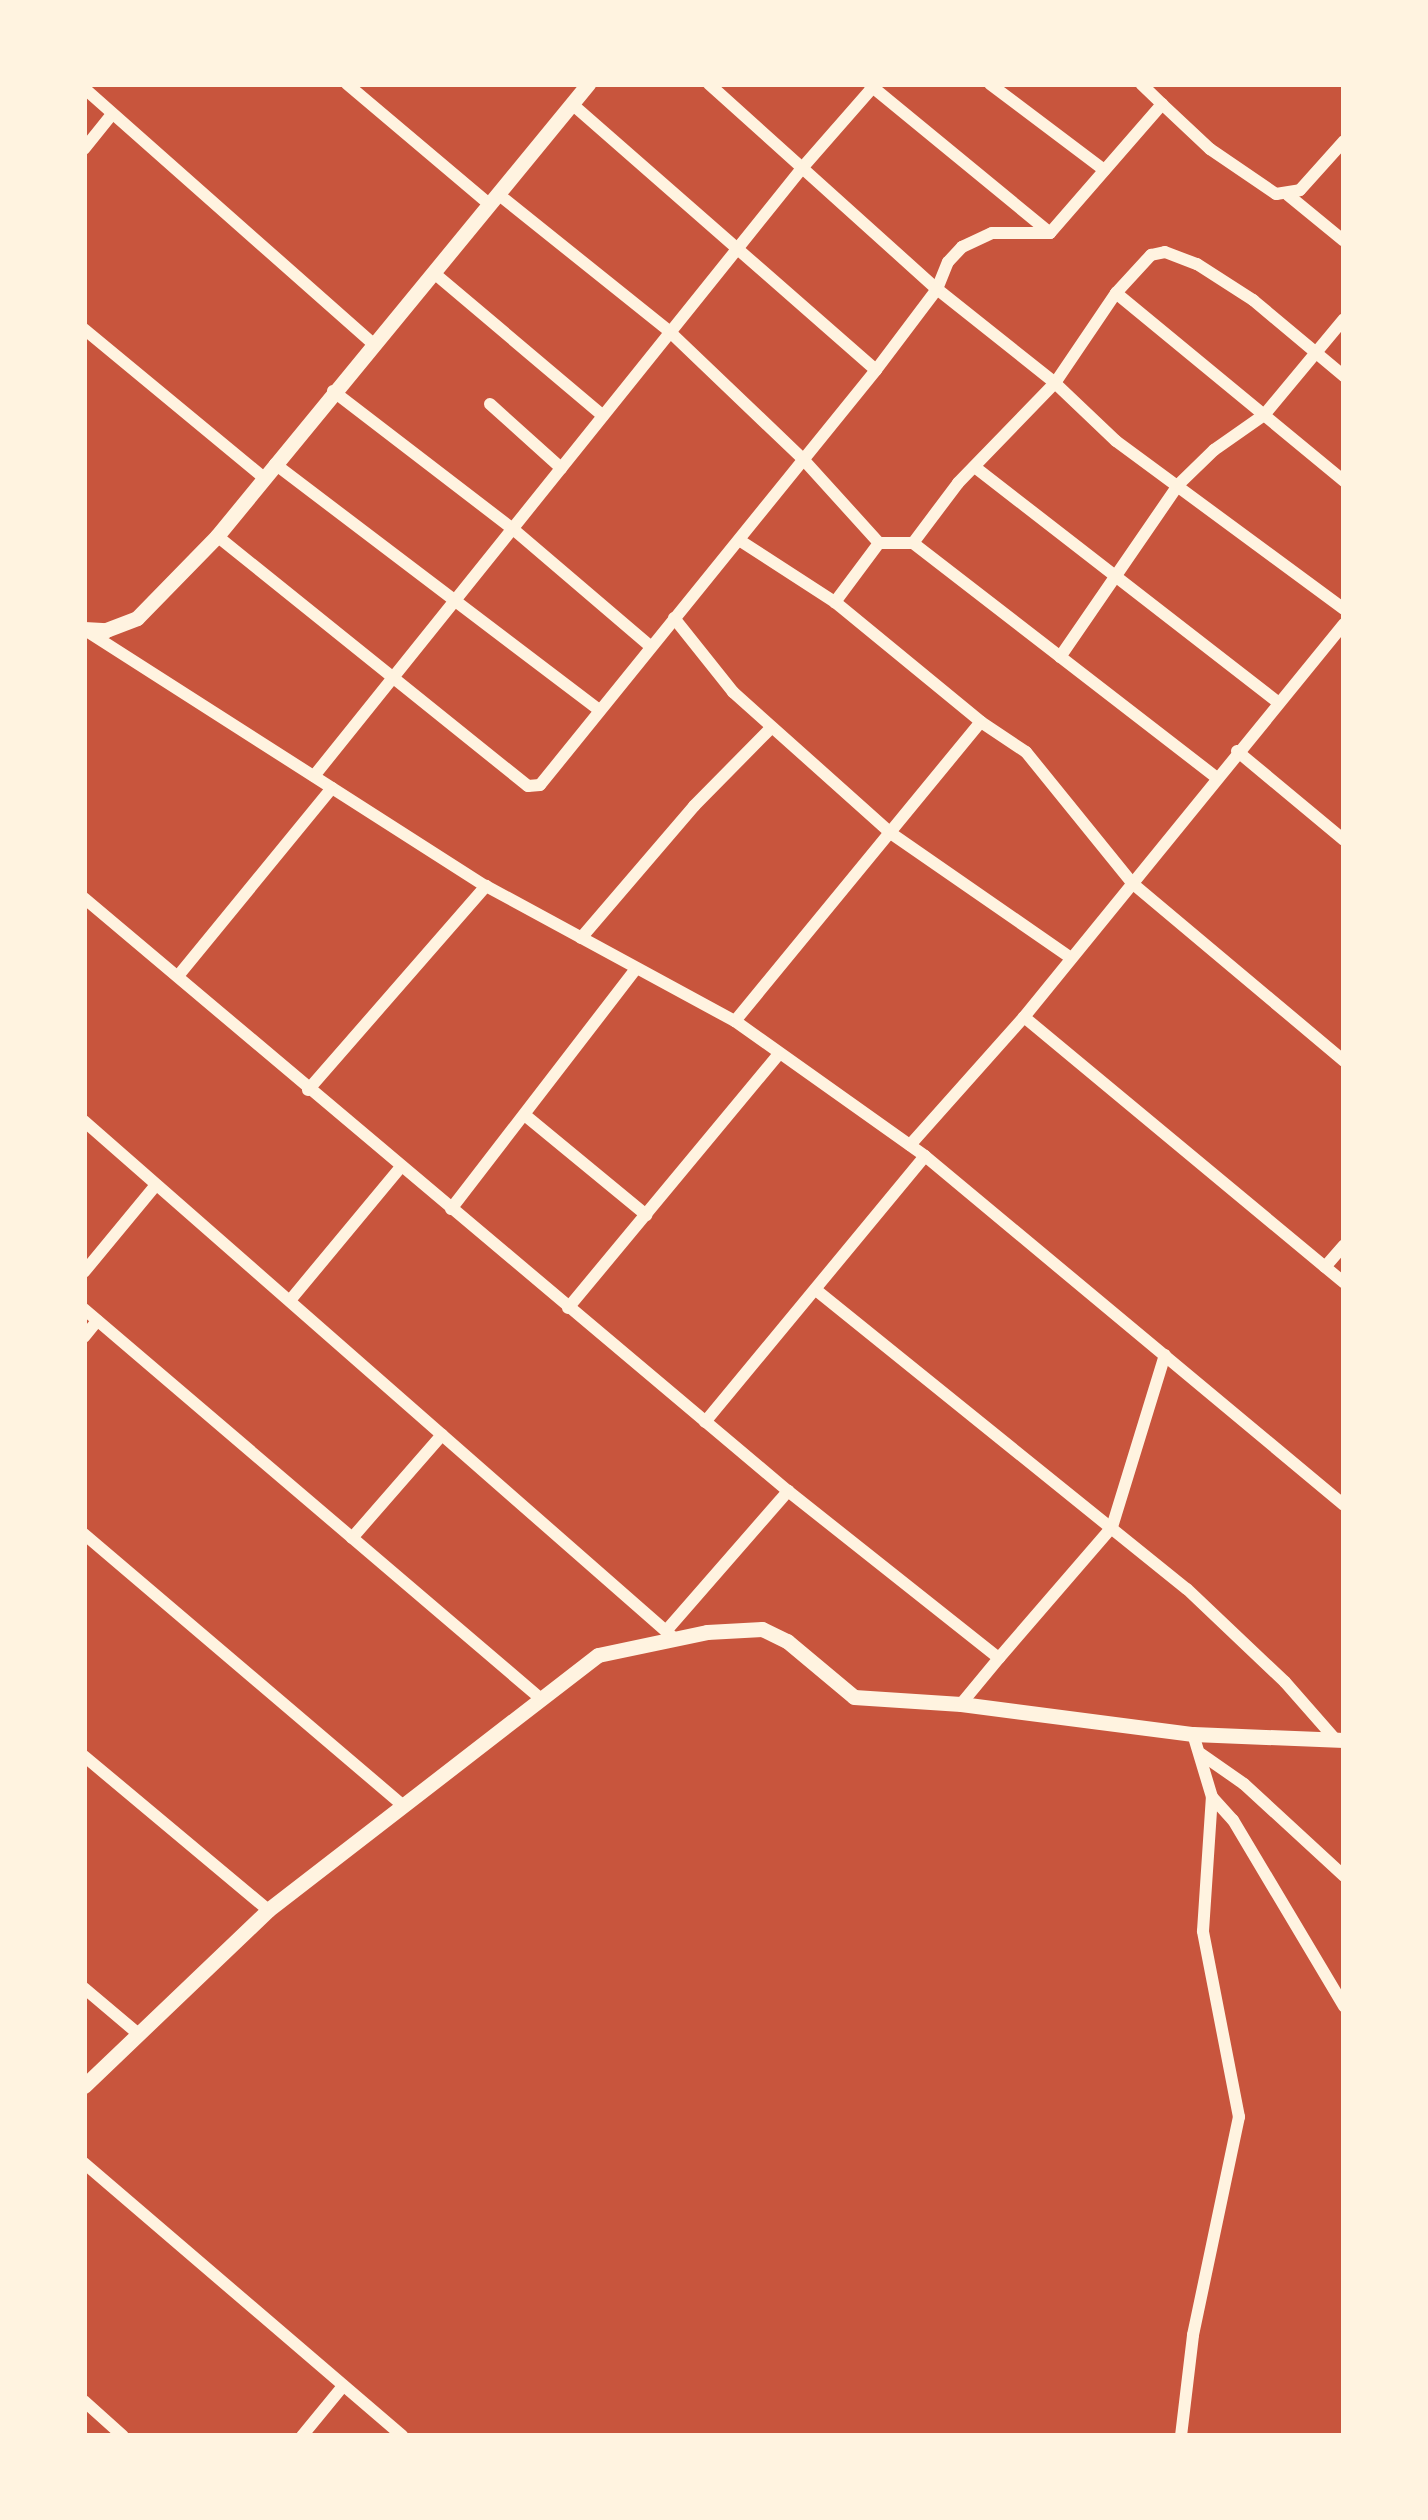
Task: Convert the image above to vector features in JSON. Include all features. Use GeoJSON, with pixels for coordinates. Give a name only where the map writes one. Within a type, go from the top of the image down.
{"type":"FeatureCollection","features":[{"type":"Feature","properties":{"kind":"street"},"geometry":{"type":"LineString","coordinates":[[346,84],[670,332],[802,458],[879,543],[913,544],[1216,777]]}},
{"type":"Feature","properties":{"kind":"street"},"geometry":{"type":"LineString","coordinates":[[84,629],[106,630],[137,618],[217,536],[588,84]]}},
{"type":"Feature","properties":{"kind":"street"},"geometry":{"type":"LineString","coordinates":[[709,84],[937,289],[1055,382],[1116,441],[1344,609]]}},
{"type":"Feature","properties":{"kind":"street"},"geometry":{"type":"LineString","coordinates":[[990,84],[1104,170]]}},
{"type":"Feature","properties":{"kind":"street"},"geometry":{"type":"LineString","coordinates":[[1141,84],[1210,149],[1276,194],[1300,190],[1344,141]]}},
{"type":"Feature","properties":{"kind":"street"},"geometry":{"type":"LineString","coordinates":[[314,776],[871,86],[1050,233]]}},
{"type":"Feature","properties":{"kind":"street"},"geometry":{"type":"LineString","coordinates":[[84,88],[373,344]]}},
{"type":"Feature","properties":{"kind":"street"},"geometry":{"type":"LineString","coordinates":[[572,104],[876,370]]}},
{"type":"Feature","properties":{"kind":"street"},"geometry":{"type":"LineString","coordinates":[[217,536],[528,786],[540,784],[876,370],[937,289],[948,262],[979,238],[1050,233],[1162,104]]}},
{"type":"Feature","properties":{"kind":"street"},"geometry":{"type":"LineString","coordinates":[[84,149],[112,114]]}},
{"type":"Feature","properties":{"kind":"street"},"geometry":{"type":"LineString","coordinates":[[1288,195],[1344,241]]}},
{"type":"Feature","properties":{"kind":"street"},"geometry":{"type":"LineString","coordinates":[[913,544],[932,512],[1055,382],[1116,292],[1151,255],[1181,256],[1253,300],[1344,376]]}},
{"type":"Feature","properties":{"kind":"street"},"geometry":{"type":"LineString","coordinates":[[434,273],[603,416]]}},
{"type":"Feature","properties":{"kind":"street"},"geometry":{"type":"LineString","coordinates":[[1116,292],[1344,481]]}},
{"type":"Feature","properties":{"kind":"street"},"geometry":{"type":"LineString","coordinates":[[1060,657],[1179,484],[1214,450],[1264,415],[1344,320]]}},
{"type":"Feature","properties":{"kind":"street"},"geometry":{"type":"LineString","coordinates":[[84,329],[598,710]]}},
{"type":"Feature","properties":{"kind":"street"},"geometry":{"type":"LineString","coordinates":[[333,391],[513,529],[650,646]]}},
{"type":"Feature","properties":{"kind":"street"},"geometry":{"type":"LineString","coordinates":[[490,404],[561,468]]}},
{"type":"Feature","properties":{"kind":"street"},"geometry":{"type":"LineString","coordinates":[[976,468],[1113,579],[1278,702]]}},
{"type":"Feature","properties":{"kind":"street"},"geometry":{"type":"LineString","coordinates":[[739,540],[836,602],[1042,766],[1132,884],[1344,1061]]}},
{"type":"Feature","properties":{"kind":"street"},"geometry":{"type":"LineString","coordinates":[[836,602],[879,543]]}},
{"type":"Feature","properties":{"kind":"street"},"geometry":{"type":"LineString","coordinates":[[674,619],[734,692],[892,834],[1071,958]]}},
{"type":"Feature","properties":{"kind":"street"},"geometry":{"type":"LineString","coordinates":[[910,1145],[1024,1017],[1344,624]]}},
{"type":"Feature","properties":{"kind":"street"},"geometry":{"type":"LineString","coordinates":[[84,629],[486,886],[735,1021],[925,1156],[1344,1505]]}},
{"type":"Feature","properties":{"kind":"street"},"geometry":{"type":"LineString","coordinates":[[735,1021],[981,722]]}},
{"type":"Feature","properties":{"kind":"street"},"geometry":{"type":"LineString","coordinates":[[581,938],[694,806],[772,728]]}},
{"type":"Feature","properties":{"kind":"street"},"geometry":{"type":"LineString","coordinates":[[1237,751],[1344,840]]}},
{"type":"Feature","properties":{"kind":"street"},"geometry":{"type":"LineString","coordinates":[[178,976],[332,788]]}},
{"type":"Feature","properties":{"kind":"street"},"geometry":{"type":"LineString","coordinates":[[308,1090],[486,886]]}},
{"type":"Feature","properties":{"kind":"street"},"geometry":{"type":"LineString","coordinates":[[84,898],[788,1491],[999,1658]]}},
{"type":"Feature","properties":{"kind":"street"},"geometry":{"type":"LineString","coordinates":[[452,1208],[636,969]]}},
{"type":"Feature","properties":{"kind":"street"},"geometry":{"type":"LineString","coordinates":[[1024,1017],[1344,1282]]}},
{"type":"Feature","properties":{"kind":"street"},"geometry":{"type":"LineString","coordinates":[[568,1308],[779,1054]]}},
{"type":"Feature","properties":{"kind":"street"},"geometry":{"type":"LineString","coordinates":[[526,1116],[646,1215]]}},
{"type":"Feature","properties":{"kind":"street"},"geometry":{"type":"LineString","coordinates":[[84,1121],[292,1298],[671,1635]]}},
{"type":"Feature","properties":{"kind":"street"},"geometry":{"type":"LineString","coordinates":[[705,1422],[925,1156]]}},
{"type":"Feature","properties":{"kind":"street"},"geometry":{"type":"LineString","coordinates":[[292,1298],[400,1168]]}},
{"type":"Feature","properties":{"kind":"street"},"geometry":{"type":"LineString","coordinates":[[84,1272],[156,1185]]}},
{"type":"Feature","properties":{"kind":"street"},"geometry":{"type":"LineString","coordinates":[[1325,1267],[1344,1245]]}},
{"type":"Feature","properties":{"kind":"street"},"geometry":{"type":"LineString","coordinates":[[816,1290],[1112,1527],[1237,1634],[1339,1740]]}},
{"type":"Feature","properties":{"kind":"street"},"geometry":{"type":"LineString","coordinates":[[84,1309],[540,1698]]}},
{"type":"Feature","properties":{"kind":"street"},"geometry":{"type":"LineString","coordinates":[[84,1337],[98,1321]]}},
{"type":"Feature","properties":{"kind":"street"},"geometry":{"type":"LineString","coordinates":[[961,1704],[1112,1527],[1165,1355]]}},
{"type":"Feature","properties":{"kind":"street"},"geometry":{"type":"LineString","coordinates":[[352,1538],[442,1435]]}},
{"type":"Feature","properties":{"kind":"street"},"geometry":{"type":"LineString","coordinates":[[671,1635],[788,1491]]}},
{"type":"Feature","properties":{"kind":"street"},"geometry":{"type":"LineString","coordinates":[[84,1534],[400,1803]]}},
{"type":"Feature","properties":{"kind":"street"},"geometry":{"type":"LineString","coordinates":[[84,2086],[268,1910],[400,1803],[598,1654],[671,1635],[762,1629],[787,1641],[854,1697],[961,1704],[1193,1734],[1339,1740]]}},
{"type":"Feature","properties":{"kind":"street"},"geometry":{"type":"LineString","coordinates":[[1180,2436],[1193,2336],[1239,2117],[1203,1931],[1212,1797],[1193,1734]]}},
{"type":"Feature","properties":{"kind":"street"},"geometry":{"type":"LineString","coordinates":[[1200,1753],[1244,1784],[1344,1876]]}},
{"type":"Feature","properties":{"kind":"street"},"geometry":{"type":"LineString","coordinates":[[84,1756],[268,1910]]}},
{"type":"Feature","properties":{"kind":"street"},"geometry":{"type":"LineString","coordinates":[[1212,1797],[1233,1820],[1344,2006]]}},
{"type":"Feature","properties":{"kind":"street"},"geometry":{"type":"LineString","coordinates":[[84,1988],[136,2032]]}},
{"type":"Feature","properties":{"kind":"street"},"geometry":{"type":"LineString","coordinates":[[84,2163],[402,2436]]}},
{"type":"Feature","properties":{"kind":"street"},"geometry":{"type":"LineString","coordinates":[[302,2436],[343,2386]]}},
{"type":"Feature","properties":{"kind":"street"},"geometry":{"type":"LineString","coordinates":[[84,2401],[124,2436]]}}]}
